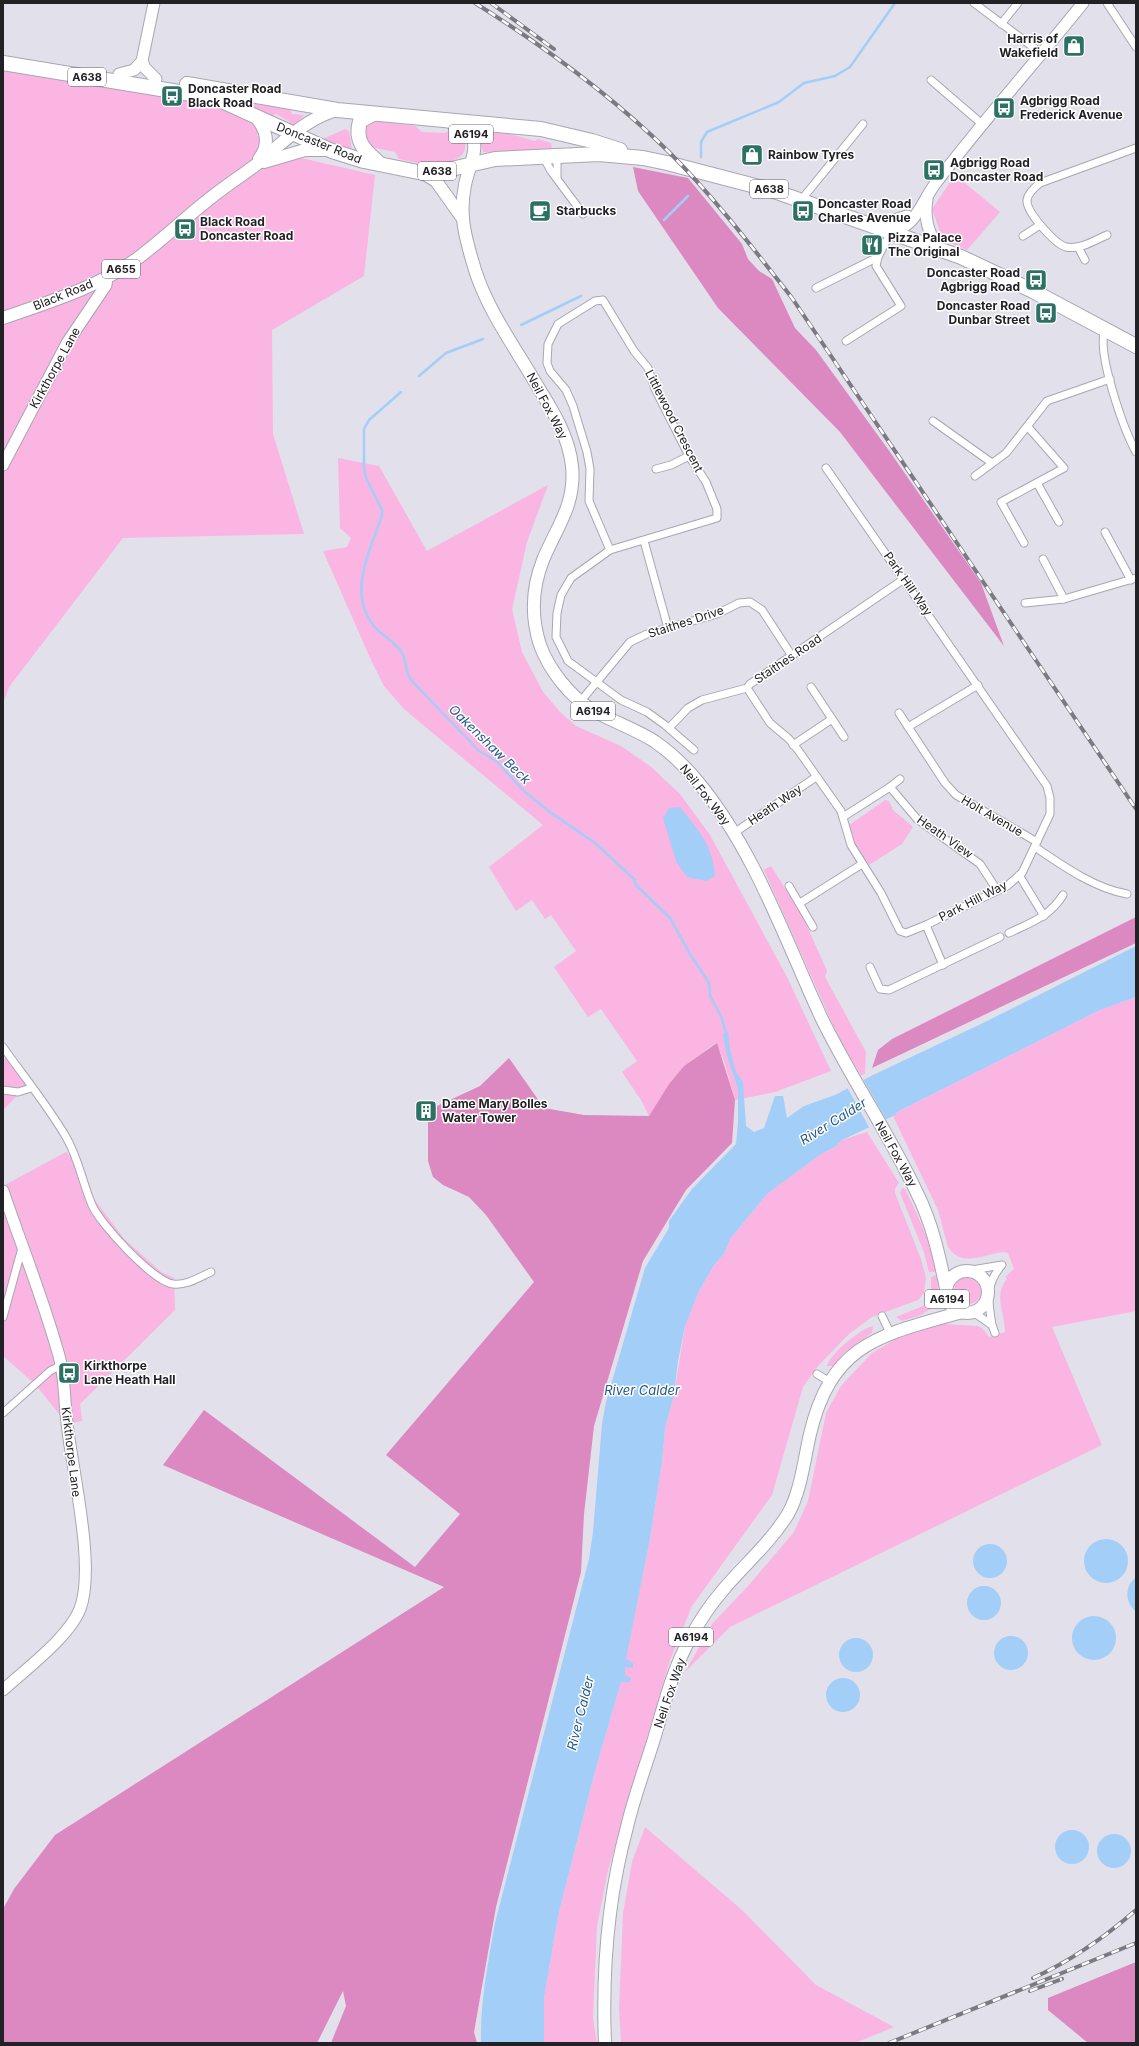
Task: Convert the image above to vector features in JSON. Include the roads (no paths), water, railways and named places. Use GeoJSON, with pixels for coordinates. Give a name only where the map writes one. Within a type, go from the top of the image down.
{"type":"FeatureCollection","features":[{"type":"Feature","properties":{"kind":"highway","name":"Doncaster Road"},"geometry":{"type":"LineString","coordinates":[[3,63],[153,82],[337,110],[511,125],[556,132],[592,141],[643,158],[771,190],[961,256],[1033,290],[1136,346]]}},
{"type":"Feature","properties":{"kind":"highway","name":"Doncaster Road"},"geometry":{"type":"LineString","coordinates":[[25,66],[119,74],[140,68],[153,82],[224,102],[332,151],[364,161],[422,173],[495,159],[550,155],[599,154],[643,158]]}},
{"type":"Feature","properties":{"kind":"highway","name":"A638"},"geometry":{"type":"LineString","coordinates":[[373,114],[360,121],[358,138],[360,146],[380,164]]}},
{"type":"Feature","properties":{"kind":"highway"},"geometry":{"type":"LineString","coordinates":[[511,125],[550,138],[556,142],[550,155]]}},
{"type":"Feature","properties":{"kind":"main road","name":"Black Road"},"geometry":{"type":"LineString","coordinates":[[3,318],[55,300],[107,277],[138,258],[209,199],[255,165],[293,133],[320,115],[337,110]]}},
{"type":"Feature","properties":{"kind":"main road","name":"Black Road"},"geometry":{"type":"LineString","coordinates":[[254,115],[265,130],[266,143],[263,155],[255,165]]}},
{"type":"Feature","properties":{"kind":"main road","name":"Neil Fox Way"},"geometry":{"type":"LineString","coordinates":[[444,119],[471,133],[475,145],[465,186],[463,219],[476,272],[484,292],[550,406],[567,446],[572,467],[571,486],[566,511],[539,572],[534,594],[534,619],[540,645],[557,676],[580,702],[591,710],[657,743],[681,763],[710,797],[734,833],[759,880],[822,1019],[917,1193],[940,1255],[947,1294]]}},
{"type":"Feature","properties":{"kind":"main road","name":"Black Road"},"geometry":{"type":"LineString","coordinates":[[255,165],[305,150],[332,151]]}},
{"type":"Feature","properties":{"kind":"main road","name":"Neil Fox Way"},"geometry":{"type":"LineString","coordinates":[[422,173],[436,181],[463,219]]}},
{"type":"Feature","properties":{"kind":"main road","name":"Neil Fox Way"},"geometry":{"type":"LineString","coordinates":[[940,1255],[947,1263],[964,1272],[979,1275],[984,1280],[988,1292]]}},
{"type":"Feature","properties":{"kind":"main road","name":"A6194"},"geometry":{"type":"LineString","coordinates":[[932,1320],[947,1294],[954,1276],[964,1272]]}},
{"type":"Feature","properties":{"kind":"main road","name":"A6194"},"geometry":{"type":"LineString","coordinates":[[947,1294],[953,1308],[967,1312],[984,1305],[988,1292]]}},
{"type":"Feature","properties":{"kind":"main road","name":"Neil Fox Way"},"geometry":{"type":"LineString","coordinates":[[606,2043],[606,1957],[613,1893],[627,1826],[668,1692],[681,1656],[703,1617],[722,1592],[775,1534],[789,1511],[795,1494],[814,1419],[822,1396],[830,1382],[856,1353],[890,1333],[932,1320],[967,1312]]}},
{"type":"Feature","properties":{"kind":"street"},"geometry":{"type":"LineString","coordinates":[[140,68],[154,3]]}},
{"type":"Feature","properties":{"kind":"street"},"geometry":{"type":"LineString","coordinates":[[974,3],[1041,53]]}},
{"type":"Feature","properties":{"kind":"street"},"geometry":{"type":"LineString","coordinates":[[1001,24],[1018,3]]}},
{"type":"Feature","properties":{"kind":"street"},"geometry":{"type":"LineString","coordinates":[[846,341],[901,306],[876,266],[878,257],[892,231],[928,194],[982,124],[1083,3]]}},
{"type":"Feature","properties":{"kind":"street"},"geometry":{"type":"LineString","coordinates":[[1107,3],[1136,47]]}},
{"type":"Feature","properties":{"kind":"street"},"geometry":{"type":"LineString","coordinates":[[931,80],[982,124]]}},
{"type":"Feature","properties":{"kind":"street"},"geometry":{"type":"LineString","coordinates":[[802,200],[863,124]]}},
{"type":"Feature","properties":{"kind":"street"},"geometry":{"type":"LineString","coordinates":[[1107,235],[1078,247],[1066,247],[1059,244],[1040,225],[1028,206],[1027,200],[1033,189],[1040,183],[1136,148]]}},
{"type":"Feature","properties":{"kind":"street"},"geometry":{"type":"LineString","coordinates":[[550,155],[558,178]]}},
{"type":"Feature","properties":{"kind":"street"},"geometry":{"type":"LineString","coordinates":[[550,155],[551,171],[558,178],[583,214]]}},
{"type":"Feature","properties":{"kind":"street"},"geometry":{"type":"LineString","coordinates":[[892,231],[902,229],[909,225],[928,194]]}},
{"type":"Feature","properties":{"kind":"street"},"geometry":{"type":"LineString","coordinates":[[928,194],[925,215],[926,224],[938,248]]}},
{"type":"Feature","properties":{"kind":"street"},"geometry":{"type":"LineString","coordinates":[[864,222],[888,222],[907,216]]}},
{"type":"Feature","properties":{"kind":"street"},"geometry":{"type":"LineString","coordinates":[[1023,236],[1040,225]]}},
{"type":"Feature","properties":{"kind":"street"},"geometry":{"type":"LineString","coordinates":[[1078,247],[1085,260]]}},
{"type":"Feature","properties":{"kind":"street"},"geometry":{"type":"LineString","coordinates":[[816,288],[878,257]]}},
{"type":"Feature","properties":{"kind":"street","name":"Kirkthorpe Lane"},"geometry":{"type":"LineString","coordinates":[[4,462],[67,344],[106,285],[107,277]]}},
{"type":"Feature","properties":{"kind":"street","name":"Littlewood Crescent"},"geometry":{"type":"LineString","coordinates":[[610,550],[589,501],[589,463],[573,406],[566,390],[550,372],[547,363],[548,344],[558,324],[595,301],[604,300],[634,350],[648,368],[655,389],[689,456],[706,482],[717,509],[717,518],[610,550],[571,578],[561,595],[557,613],[556,637],[565,657],[595,682],[622,700],[647,712],[669,728],[694,750]]}},
{"type":"Feature","properties":{"kind":"street"},"geometry":{"type":"LineString","coordinates":[[1105,330],[1102,337],[1102,348],[1127,436],[1136,452]]}},
{"type":"Feature","properties":{"kind":"street"},"geometry":{"type":"LineString","coordinates":[[974,476],[1006,453],[1047,401],[1110,379]]}},
{"type":"Feature","properties":{"kind":"street"},"geometry":{"type":"LineString","coordinates":[[933,421],[992,463]]}},
{"type":"Feature","properties":{"kind":"street"},"geometry":{"type":"LineString","coordinates":[[1024,543],[1001,502],[1064,468],[1028,427]]}},
{"type":"Feature","properties":{"kind":"street"},"geometry":{"type":"LineString","coordinates":[[656,469],[671,465],[689,456]]}},
{"type":"Feature","properties":{"kind":"street","name":"Park Hill Way"},"geometry":{"type":"LineString","coordinates":[[747,688],[770,723],[793,745],[841,811],[852,845],[881,894],[900,931],[906,933],[926,925],[1007,886],[1019,875],[1050,814],[1050,798],[1047,786],[826,468]]}},
{"type":"Feature","properties":{"kind":"street"},"geometry":{"type":"LineString","coordinates":[[1037,483],[1059,522]]}},
{"type":"Feature","properties":{"kind":"street"},"geometry":{"type":"LineString","coordinates":[[1025,603],[1064,599],[1133,579],[1105,532]]}},
{"type":"Feature","properties":{"kind":"street"},"geometry":{"type":"LineString","coordinates":[[644,541],[668,628]]}},
{"type":"Feature","properties":{"kind":"street"},"geometry":{"type":"LineString","coordinates":[[1043,559],[1064,599]]}},
{"type":"Feature","properties":{"kind":"street","name":"Staithes Road"},"geometry":{"type":"LineString","coordinates":[[669,728],[688,708],[702,700],[747,688],[750,684],[904,579]]}},
{"type":"Feature","properties":{"kind":"street","name":"Staithes Drive"},"geometry":{"type":"LineString","coordinates":[[580,702],[595,682],[630,642],[668,628],[717,614],[739,603],[750,602],[762,610],[792,656]]}},
{"type":"Feature","properties":{"kind":"street"},"geometry":{"type":"LineString","coordinates":[[908,727],[978,685]]}},
{"type":"Feature","properties":{"kind":"street"},"geometry":{"type":"LineString","coordinates":[[811,687],[844,736]]}},
{"type":"Feature","properties":{"kind":"street","name":"Holt Avenue"},"geometry":{"type":"LineString","coordinates":[[899,713],[945,783],[956,795],[1036,844],[1087,879],[1108,889],[1128,894]]}},
{"type":"Feature","properties":{"kind":"street"},"geometry":{"type":"LineString","coordinates":[[793,745],[832,719]]}},
{"type":"Feature","properties":{"kind":"street","name":"Heath Way"},"geometry":{"type":"LineString","coordinates":[[734,833],[816,777]]}},
{"type":"Feature","properties":{"kind":"street"},"geometry":{"type":"LineString","coordinates":[[842,817],[900,779]]}},
{"type":"Feature","properties":{"kind":"street","name":"Heath View"},"geometry":{"type":"LineString","coordinates":[[890,786],[917,819],[980,864],[997,890]]}},
{"type":"Feature","properties":{"kind":"street"},"geometry":{"type":"LineString","coordinates":[[800,904],[862,864]]}},
{"type":"Feature","properties":{"kind":"street"},"geometry":{"type":"LineString","coordinates":[[1019,875],[1044,916]]}},
{"type":"Feature","properties":{"kind":"street"},"geometry":{"type":"LineString","coordinates":[[789,886],[813,927]]}},
{"type":"Feature","properties":{"kind":"street"},"geometry":{"type":"LineString","coordinates":[[1009,933],[1044,916],[1055,907],[1063,895]]}},
{"type":"Feature","properties":{"kind":"street"},"geometry":{"type":"LineString","coordinates":[[926,925],[943,965]]}},
{"type":"Feature","properties":{"kind":"street"},"geometry":{"type":"LineString","coordinates":[[870,967],[880,989],[888,990],[1000,937]]}},
{"type":"Feature","properties":{"kind":"street"},"geometry":{"type":"LineString","coordinates":[[3,1047],[66,1137],[79,1162],[88,1195],[96,1214],[117,1239],[159,1278],[172,1284],[181,1285],[211,1272]]}},
{"type":"Feature","properties":{"kind":"street"},"geometry":{"type":"LineString","coordinates":[[3,1090],[18,1092],[31,1088]]}},
{"type":"Feature","properties":{"kind":"street","name":"Kirkthorpe Lane"},"geometry":{"type":"LineString","coordinates":[[3,1191],[61,1365],[67,1424],[85,1550],[85,1584],[80,1609],[71,1625],[44,1653],[3,1690]]}},
{"type":"Feature","properties":{"kind":"street"},"geometry":{"type":"LineString","coordinates":[[3,1317],[22,1248]]}},
{"type":"Feature","properties":{"kind":"street"},"geometry":{"type":"LineString","coordinates":[[964,1272],[1006,1264],[995,1274],[988,1292],[992,1325],[995,1333]]}},
{"type":"Feature","properties":{"kind":"street"},"geometry":{"type":"LineString","coordinates":[[967,1312],[992,1325]]}},
{"type":"Feature","properties":{"kind":"street"},"geometry":{"type":"LineString","coordinates":[[882,1316],[890,1333]]}},
{"type":"Feature","properties":{"kind":"street"},"geometry":{"type":"LineString","coordinates":[[3,1412],[50,1371],[61,1365]]}},
{"type":"Feature","properties":{"kind":"street"},"geometry":{"type":"LineString","coordinates":[[817,1374],[830,1382]]}},
{"type":"Feature","properties":{"kind":"water"},"geometry":{"type":"Polygon","coordinates":[[[680,807],[704,838],[711,855],[715,876],[706,881],[687,877],[676,861],[663,818],[669,808],[680,807]]]}},
{"type":"Feature","properties":{"kind":"water","name":"River Calder"},"geometry":{"type":"Polygon","coordinates":[[[1136,946],[1136,997],[1100,1010],[899,1111],[893,1116],[842,1140],[835,1147],[821,1154],[767,1194],[730,1239],[724,1254],[714,1265],[699,1291],[685,1326],[678,1361],[674,1395],[665,1428],[662,1463],[649,1544],[626,1659],[633,1663],[633,1668],[625,1667],[625,1675],[631,1678],[630,1682],[621,1682],[595,1771],[558,1916],[544,1998],[544,2043],[481,2043],[483,1998],[495,1923],[589,1559],[593,1532],[602,1424],[606,1402],[645,1268],[669,1228],[669,1221],[692,1189],[736,1144],[738,1123],[738,1089],[726,1052],[723,1034],[728,1032],[730,1050],[736,1072],[743,1082],[746,1126],[754,1132],[764,1128],[775,1096],[783,1096],[787,1118],[804,1106],[835,1095],[1136,946]]]}},
{"type":"Feature","properties":{"kind":"water"},"geometry":{"type":"Polygon","coordinates":[[[1106,1539],[1118,1543],[1124,1549],[1128,1561],[1124,1573],[1118,1579],[1106,1583],[1094,1579],[1088,1573],[1084,1561],[1088,1549],[1094,1543],[1106,1539]]]}},
{"type":"Feature","properties":{"kind":"water"},"geometry":{"type":"Polygon","coordinates":[[[990,1544],[1002,1549],[1007,1561],[1002,1573],[990,1578],[978,1573],[973,1561],[978,1549],[990,1544]]]}},
{"type":"Feature","properties":{"kind":"water"},"geometry":{"type":"Polygon","coordinates":[[[1136,1577],[1136,1612],[1130,1604],[1127,1594],[1129,1585],[1136,1577]]]}},
{"type":"Feature","properties":{"kind":"water"},"geometry":{"type":"Polygon","coordinates":[[[984,1586],[996,1591],[1001,1603],[996,1615],[984,1620],[972,1615],[967,1603],[972,1591],[984,1586]]]}},
{"type":"Feature","properties":{"kind":"water"},"geometry":{"type":"Polygon","coordinates":[[[1094,1616],[1106,1620],[1112,1626],[1116,1638],[1112,1650],[1106,1656],[1094,1660],[1082,1656],[1076,1650],[1072,1638],[1076,1626],[1082,1620],[1094,1616]]]}},
{"type":"Feature","properties":{"kind":"water"},"geometry":{"type":"Polygon","coordinates":[[[1011,1636],[1023,1641],[1028,1653],[1023,1665],[1011,1670],[999,1665],[994,1653],[999,1641],[1011,1636]]]}},
{"type":"Feature","properties":{"kind":"water"},"geometry":{"type":"Polygon","coordinates":[[[856,1638],[868,1643],[873,1655],[868,1667],[856,1672],[844,1667],[839,1655],[844,1643],[856,1638]]]}},
{"type":"Feature","properties":{"kind":"water"},"geometry":{"type":"Polygon","coordinates":[[[843,1678],[855,1683],[860,1695],[855,1707],[843,1712],[831,1707],[826,1695],[831,1683],[843,1678]]]}},
{"type":"Feature","properties":{"kind":"water"},"geometry":{"type":"Polygon","coordinates":[[[1072,1830],[1084,1835],[1089,1847],[1084,1859],[1072,1864],[1060,1859],[1055,1847],[1060,1835],[1072,1830]]]}},
{"type":"Feature","properties":{"kind":"water"},"geometry":{"type":"Polygon","coordinates":[[[1114,1834],[1126,1839],[1131,1851],[1126,1863],[1114,1868],[1102,1863],[1097,1851],[1102,1839],[1114,1834]]]}},
{"type":"Feature","properties":{"kind":"waterway","name":"Oakenshaw Beck"},"geometry":{"type":"LineString","coordinates":[[701,157],[701,142],[707,132],[779,102],[804,83],[835,76],[850,67],[895,3]]}},
{"type":"Feature","properties":{"kind":"waterway","name":"Oakenshaw Beck"},"geometry":{"type":"LineString","coordinates":[[664,220],[688,196]]}},
{"type":"Feature","properties":{"kind":"waterway","name":"Oakenshaw Beck"},"geometry":{"type":"LineString","coordinates":[[521,325],[581,296]]}},
{"type":"Feature","properties":{"kind":"waterway","name":"Oakenshaw Beck"},"geometry":{"type":"LineString","coordinates":[[419,376],[446,353],[483,339]]}},
{"type":"Feature","properties":{"kind":"waterway","name":"Oakenshaw Beck"},"geometry":{"type":"LineString","coordinates":[[401,392],[369,420],[364,429],[364,469],[366,478],[382,510],[382,515],[367,556],[364,570],[362,599],[365,612],[376,629],[392,642],[402,653],[408,675],[412,681],[479,751],[496,761],[525,792],[550,812],[595,843],[634,879],[636,885],[670,918],[690,954],[709,983],[710,996],[721,1016],[726,1033]]}},
{"type":"Feature","properties":{"kind":"railway"},"geometry":{"type":"LineString","coordinates":[[475,3],[551,54],[624,111],[686,169],[733,223],[792,298],[1136,809]]}},
{"type":"Feature","properties":{"kind":"railway"},"geometry":{"type":"LineString","coordinates":[[491,3],[554,49]]}},
{"type":"Feature","properties":{"kind":"railway"},"geometry":{"type":"LineString","coordinates":[[1033,1978],[1061,1964],[1087,1948],[1136,1910]]}},
{"type":"Feature","properties":{"kind":"railway"},"geometry":{"type":"LineString","coordinates":[[889,2043],[1136,1943]]}},
{"type":"Feature","properties":{"kind":"railway"},"geometry":{"type":"LineString","coordinates":[[1030,1991],[1062,1979]]}},
{"type":"Feature","properties":{"kind":"place","name":"Harris of Wakefield"},"geometry":{"type":"Point","coordinates":[1074,46]}},
{"type":"Feature","properties":{"kind":"place","name":"Doncaster Road Black Road"},"geometry":{"type":"Point","coordinates":[172,96]}},
{"type":"Feature","properties":{"kind":"place","name":"Agbrigg Road Frederick Avenue"},"geometry":{"type":"Point","coordinates":[1004,108]}},
{"type":"Feature","properties":{"kind":"place","name":"Rainbow Tyres"},"geometry":{"type":"Point","coordinates":[752,155]}},
{"type":"Feature","properties":{"kind":"place","name":"Agbrigg Road Doncaster Road"},"geometry":{"type":"Point","coordinates":[934,170]}},
{"type":"Feature","properties":{"kind":"place","name":"Starbucks"},"geometry":{"type":"Point","coordinates":[540,211]}},
{"type":"Feature","properties":{"kind":"place","name":"Doncaster Road Charles Avenue"},"geometry":{"type":"Point","coordinates":[803,211]}},
{"type":"Feature","properties":{"kind":"place","name":"Black Road Doncaster Road"},"geometry":{"type":"Point","coordinates":[185,229]}},
{"type":"Feature","properties":{"kind":"place","name":"Pizza Palace The Original"},"geometry":{"type":"Point","coordinates":[872,245]}},
{"type":"Feature","properties":{"kind":"place","name":"Doncaster Road Agbrigg Road"},"geometry":{"type":"Point","coordinates":[1036,280]}},
{"type":"Feature","properties":{"kind":"place","name":"Doncaster Road Dunbar Street"},"geometry":{"type":"Point","coordinates":[1046,313]}},
{"type":"Feature","properties":{"kind":"place","name":"Dame Mary Bolles Water Tower"},"geometry":{"type":"Point","coordinates":[426,1111]}},
{"type":"Feature","properties":{"kind":"place","name":"Kirkthorpe Lane Heath Hall"},"geometry":{"type":"Point","coordinates":[69,1373]}}]}
